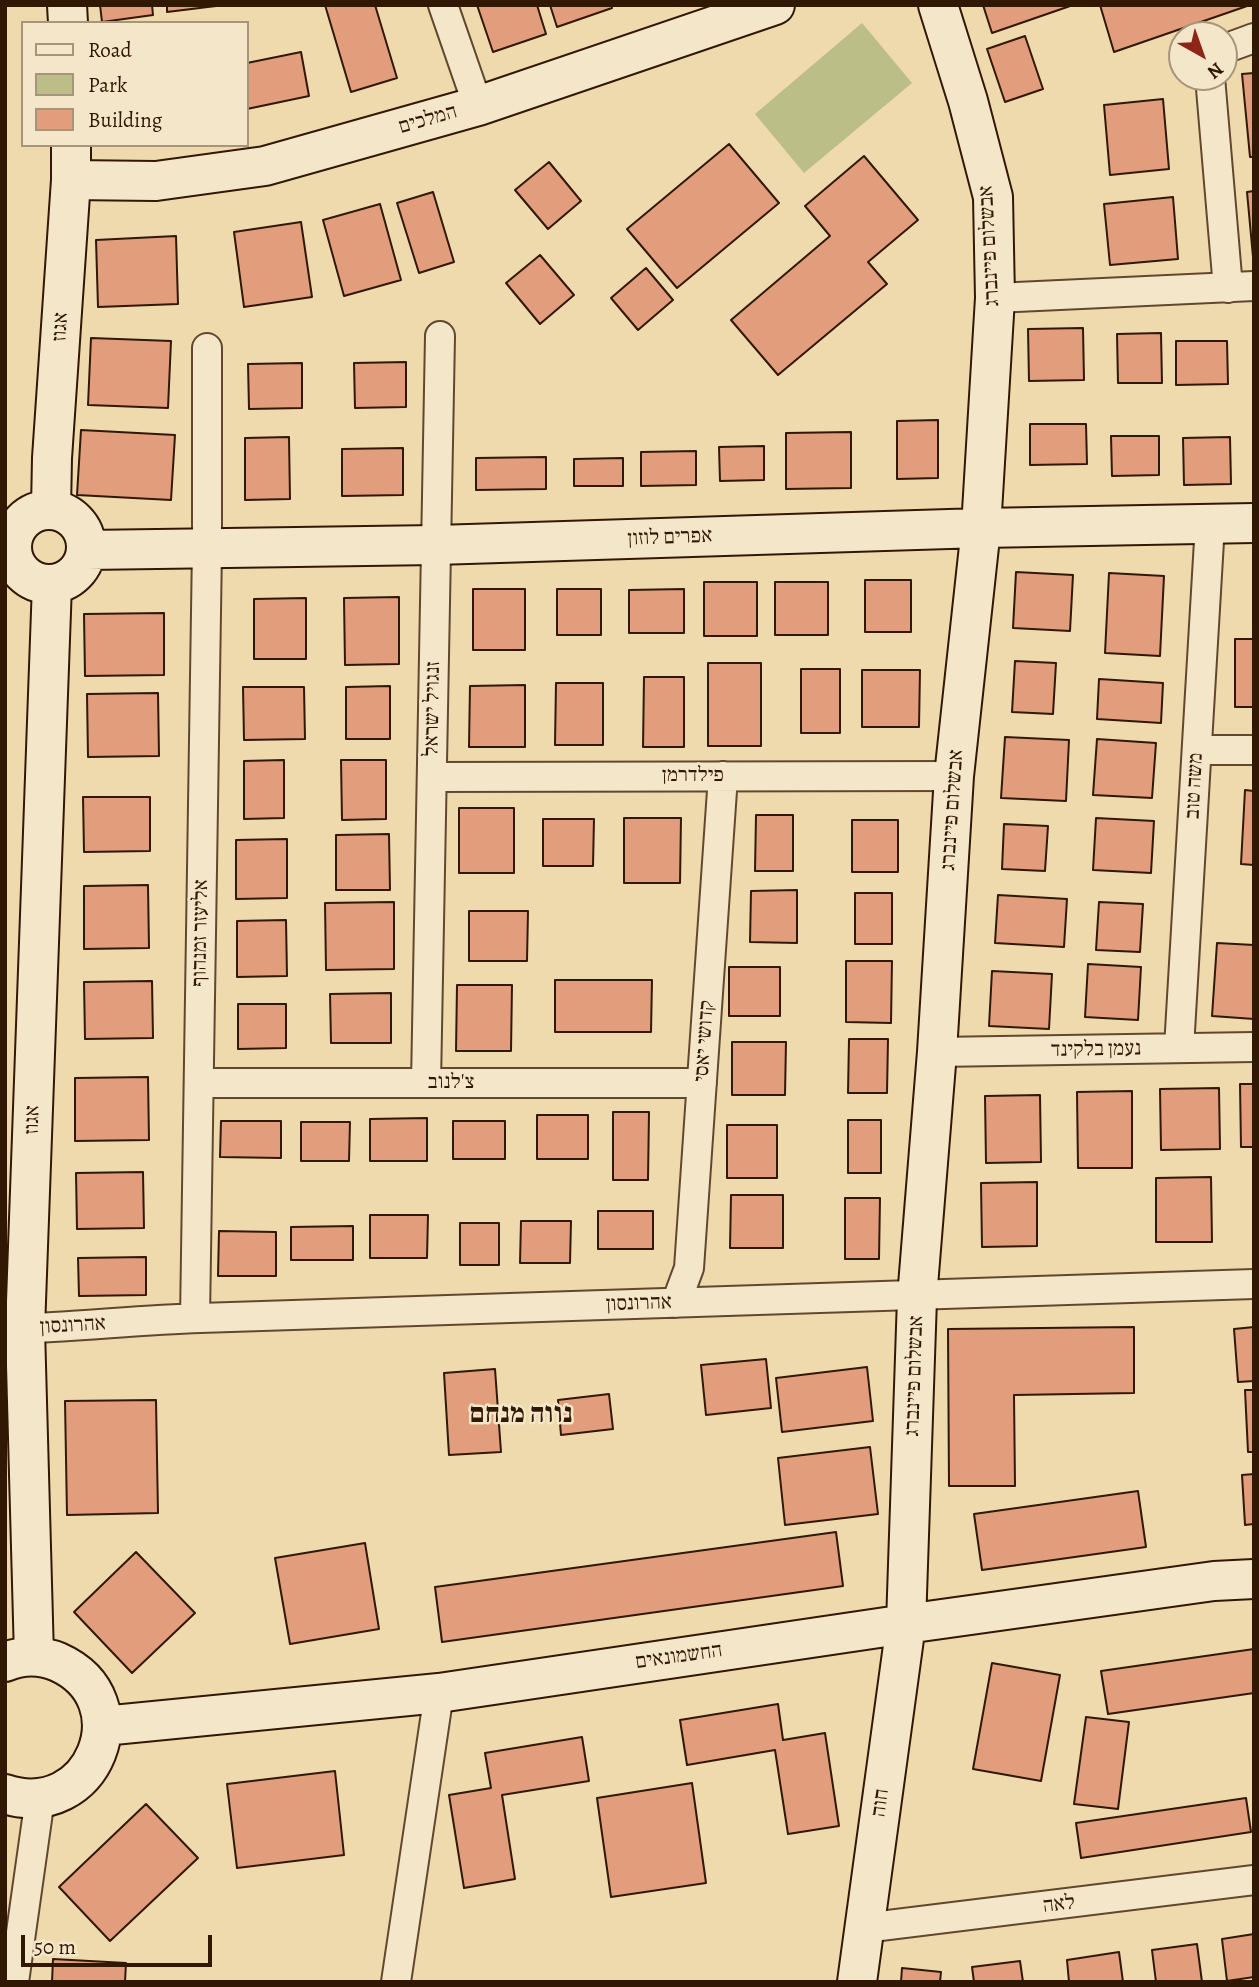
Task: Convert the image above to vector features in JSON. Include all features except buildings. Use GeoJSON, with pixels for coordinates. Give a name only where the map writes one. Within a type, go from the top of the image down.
{"type":"FeatureCollection","features":[{"type":"Feature","properties":{"kind":"street"},"geometry":{"type":"LineString","coordinates":[[443,5],[478,106]]}},
{"type":"Feature","properties":{"kind":"street","name":"המלכים"},"geometry":{"type":"LineString","coordinates":[[71,163],[156,181],[265,166],[478,106],[775,5]]}},
{"type":"Feature","properties":{"kind":"street","name":"אבשלום פיינברג"},"geometry":{"type":"LineString","coordinates":[[906,1624],[917,1298],[937,1052],[954,776],[981,528],[995,299],[993,197],[968,101],[938,5]]}},
{"type":"Feature","properties":{"kind":"street"},"geometry":{"type":"LineString","coordinates":[[995,299],[1241,287],[1212,91]]}},
{"type":"Feature","properties":{"kind":"street","name":"אגוז"},"geometry":{"type":"LineString","coordinates":[[51,509],[71,163]]}},
{"type":"Feature","properties":{"kind":"street","name":"זנגויל ישראל"},"geometry":{"type":"LineString","coordinates":[[426,1083],[440,336]]}},
{"type":"Feature","properties":{"kind":"street","name":"אליעזר זמנהוף"},"geometry":{"type":"LineString","coordinates":[[195,1318],[207,548],[207,348]]}},
{"type":"Feature","properties":{"kind":"street"},"geometry":{"type":"LineString","coordinates":[[51,509],[67,514],[80,525],[87,550],[76,573],[61,583],[52,584],[30,579],[21,572],[9,552],[15,530],[21,521],[40,510],[51,509]]}},
{"type":"Feature","properties":{"kind":"street","name":"אפרים לוזון"},"geometry":{"type":"LineString","coordinates":[[87,550],[436,545],[981,528],[1254,523]]}},
{"type":"Feature","properties":{"kind":"street","name":"משה טוב"},"geometry":{"type":"LineString","coordinates":[[1179,1048],[1210,524]]}},
{"type":"Feature","properties":{"kind":"street","name":"אגוז"},"geometry":{"type":"LineString","coordinates":[[20,1659],[15,1329],[52,584]]}},
{"type":"Feature","properties":{"kind":"street"},"geometry":{"type":"LineString","coordinates":[[1197,750],[1254,750]]}},
{"type":"Feature","properties":{"kind":"street","name":"קדושי יאסי"},"geometry":{"type":"LineString","coordinates":[[676,1303],[689,1268],[723,776]]}},
{"type":"Feature","properties":{"kind":"street","name":"פילדרמן"},"geometry":{"type":"LineString","coordinates":[[432,777],[954,776]]}},
{"type":"Feature","properties":{"kind":"street","name":"נעמן בלקינד"},"geometry":{"type":"LineString","coordinates":[[937,1052],[1254,1047]]}},
{"type":"Feature","properties":{"kind":"street","name":"צ'לנוב"},"geometry":{"type":"LineString","coordinates":[[199,1083],[702,1083]]}},
{"type":"Feature","properties":{"kind":"street","name":"אהרונסון"},"geometry":{"type":"LineString","coordinates":[[15,1329],[195,1318],[917,1298],[1254,1284]]}},
{"type":"Feature","properties":{"kind":"street","name":"החשמונאים"},"geometry":{"type":"LineString","coordinates":[[103,1726],[439,1693],[906,1624],[1214,1581],[1254,1579]]}},
{"type":"Feature","properties":{"kind":"street","name":"חוה"},"geometry":{"type":"LineString","coordinates":[[857,1982],[906,1624]]}},
{"type":"Feature","properties":{"kind":"street"},"geometry":{"type":"LineString","coordinates":[[13,1982],[23,1796],[60,1793],[77,1782],[91,1766],[100,1747],[103,1726],[93,1692],[82,1678],[60,1663],[20,1659]]}},
{"type":"Feature","properties":{"kind":"street"},"geometry":{"type":"LineString","coordinates":[[396,1982],[439,1693]]}},
{"type":"Feature","properties":{"kind":"street","name":"לאה"},"geometry":{"type":"LineString","coordinates":[[864,1928],[1254,1880]]}},
{"type":"Feature","properties":{"kind":"green space"},"geometry":{"type":"Polygon","coordinates":[[[862,23],[912,83],[804,173],[755,114],[862,23]]]}},
{"type":"Feature","properties":{"kind":"district","name":"נווה מנחם"},"geometry":{"type":"Point","coordinates":[521,1415]}}]}
